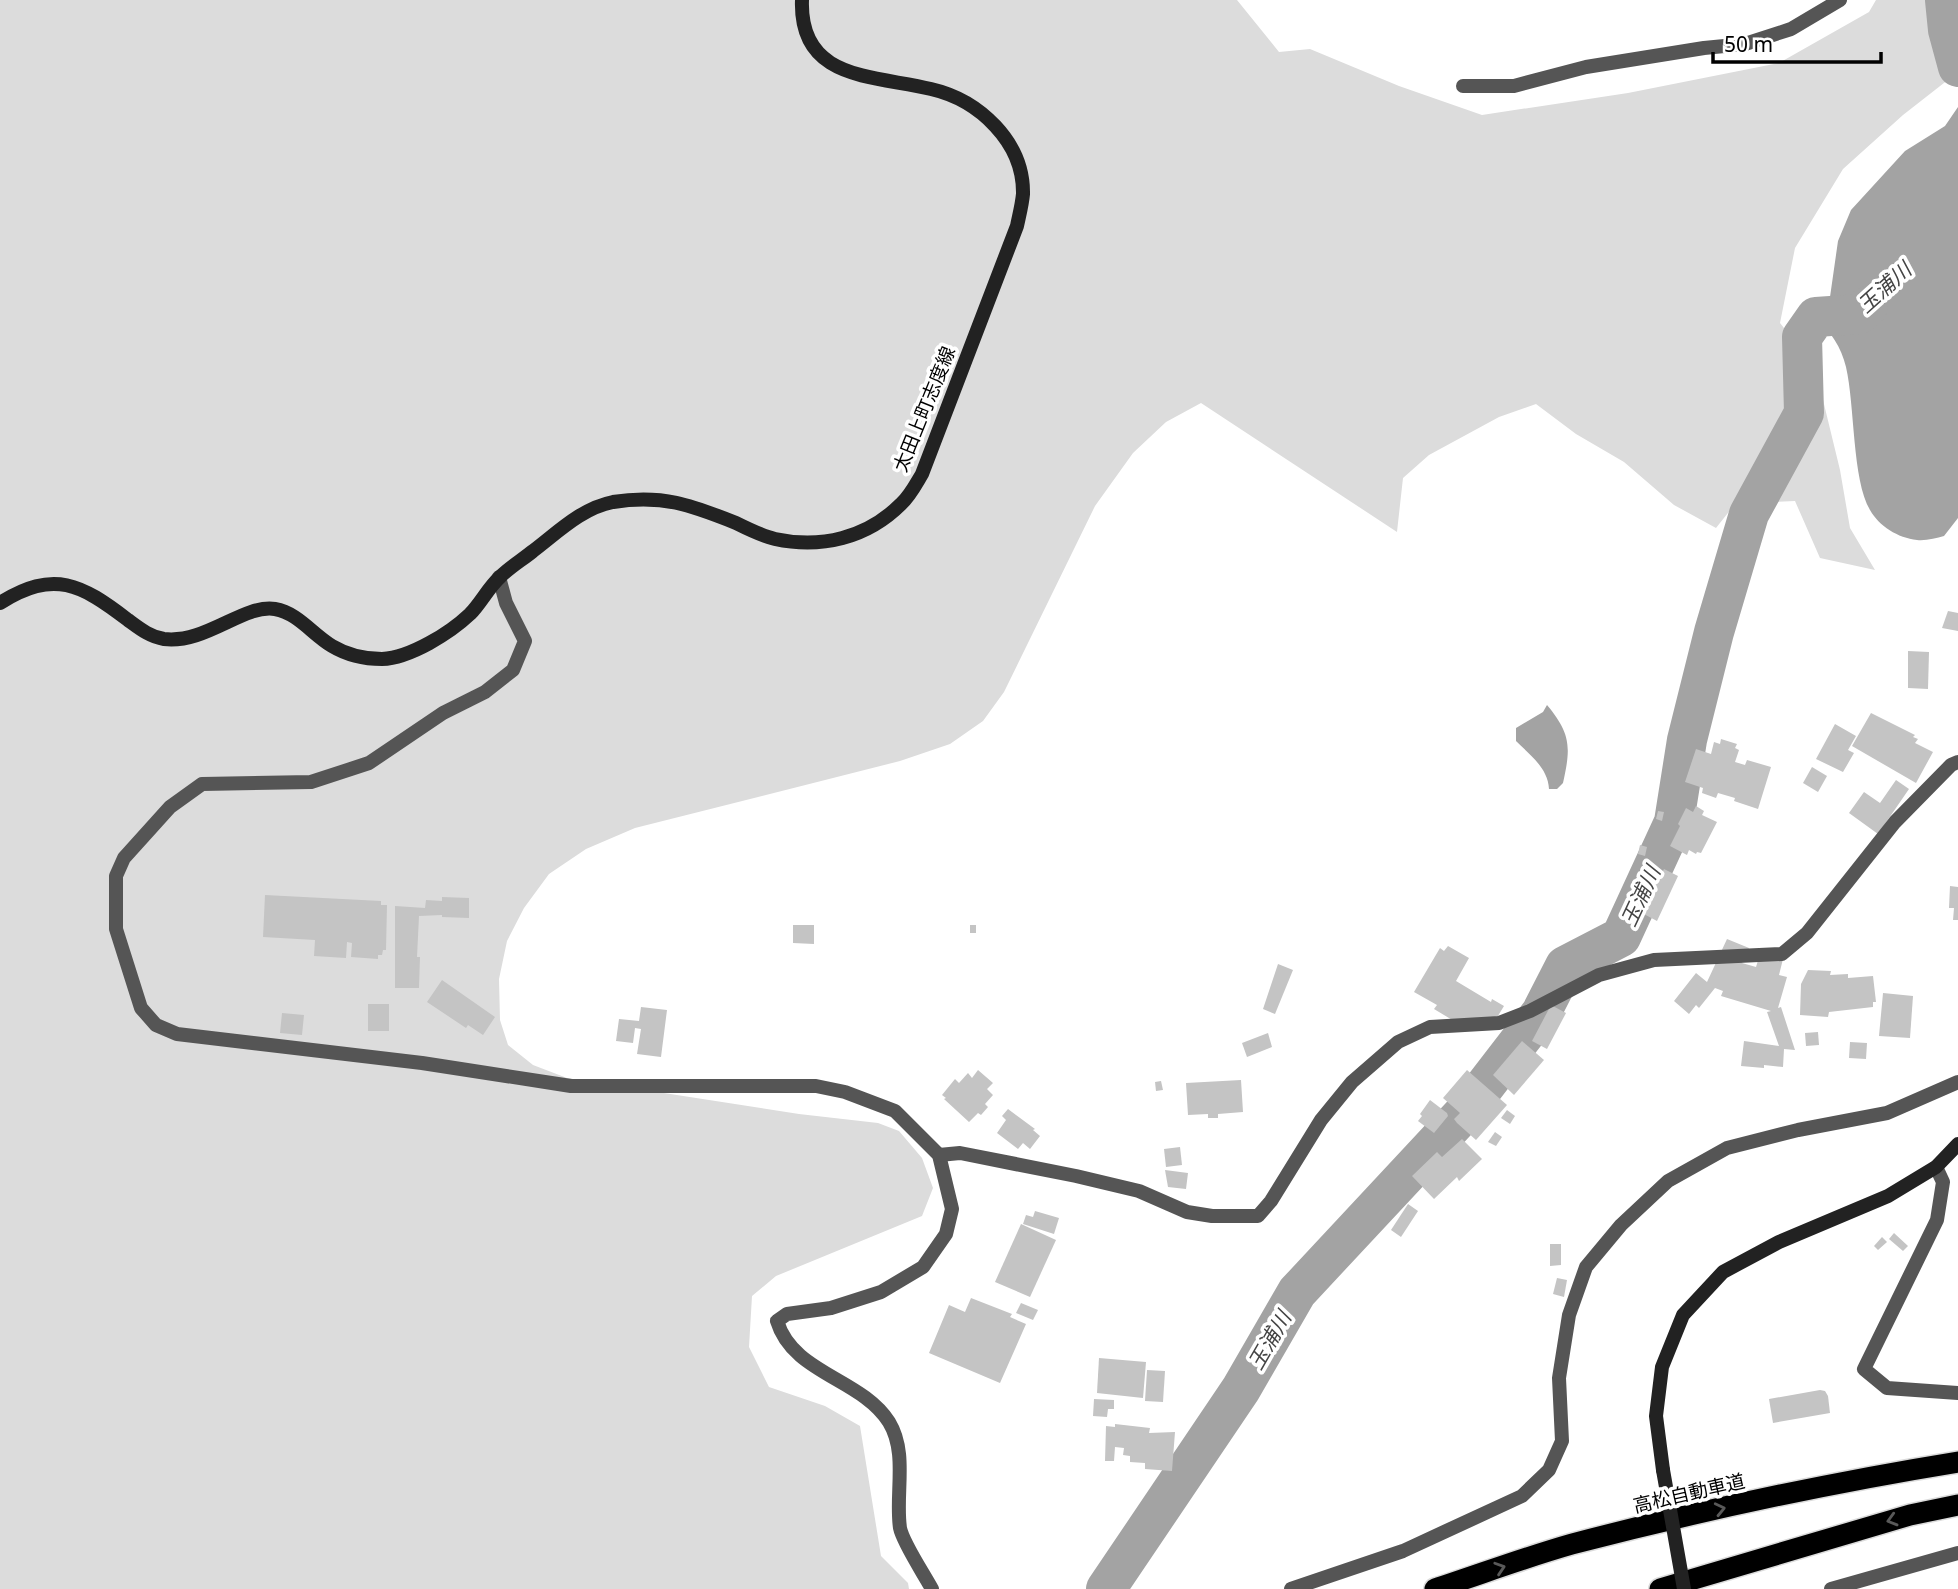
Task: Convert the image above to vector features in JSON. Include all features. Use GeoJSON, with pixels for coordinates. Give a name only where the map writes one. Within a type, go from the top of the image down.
{"type":"FeatureCollection","features":[{"type":"Feature","properties":{"kind":"highway","name":"高松自動車道"},"geometry":{"type":"LineString","coordinates":[[1435,1589],[1583,1542],[1728,1507],[1958,1462]]}},
{"type":"Feature","properties":{"kind":"highway"},"geometry":{"type":"LineString","coordinates":[[1660,1589],[1910,1515],[1958,1505]]}},
{"type":"Feature","properties":{"kind":"main road","name":"太田上町志度線"},"geometry":{"type":"LineString","coordinates":[[0,603],[21,589],[50,582],[81,589],[107,604],[144,632],[162,639],[183,640],[206,634],[254,612],[272,609],[291,614],[332,646],[357,657],[385,659],[414,650],[443,635],[470,614],[499,577],[578,516],[606,504],[638,498],[671,500],[773,539],[809,544],[844,539],[876,525],[903,503],[922,474],[1017,226],[1023,196],[1021,170],[1011,147],[998,129],[960,100],[932,89],[865,78],[833,66],[810,44],[801,15],[802,0]]}},
{"type":"Feature","properties":{"kind":"main road"},"geometry":{"type":"LineString","coordinates":[[1685,1589],[1656,1416],[1662,1367],[1684,1315],[1723,1272],[1779,1242],[1888,1196],[1936,1167],[1958,1144]]}},
{"type":"Feature","properties":{"kind":"street"},"geometry":{"type":"LineString","coordinates":[[1463,86],[1514,86],[1586,68],[1704,48],[1745,44],[1791,29],[1840,0]]}},
{"type":"Feature","properties":{"kind":"street"},"geometry":{"type":"LineString","coordinates":[[499,577],[506,603],[525,641],[513,670],[485,692],[443,713],[369,763],[311,782],[202,784],[170,807],[124,858],[116,876],[116,929],[141,1008],[156,1025],[177,1034],[422,1063],[571,1086],[816,1086],[845,1092],[895,1111],[939,1155],[952,1209],[946,1234],[923,1267],[881,1292],[831,1308],[787,1314],[778,1321],[781,1333],[800,1357],[865,1397],[890,1423],[899,1452],[901,1530],[932,1589]]}},
{"type":"Feature","properties":{"kind":"street"},"geometry":{"type":"LineString","coordinates":[[939,1155],[960,1153],[1088,1179],[1139,1191],[1187,1212],[1212,1216],[1258,1216],[1329,1110],[1352,1082],[1398,1042],[1430,1027],[1499,1023],[1530,1011],[1599,975],[1654,960],[1782,954],[1807,933],[1895,822],[1951,765],[1958,762]]}},
{"type":"Feature","properties":{"kind":"street"},"geometry":{"type":"LineString","coordinates":[[1291,1589],[1403,1551],[1486,1513],[1522,1496],[1549,1469],[1562,1441],[1559,1378],[1569,1315],[1586,1267],[1621,1225],[1668,1181],[1727,1148],[1798,1130],[1886,1113],[1958,1082]]}},
{"type":"Feature","properties":{"kind":"street"},"geometry":{"type":"LineString","coordinates":[[1936,1167],[1943,1182],[1937,1220],[1864,1370],[1887,1388],[1958,1393]]}},
{"type":"Feature","properties":{"kind":"street"},"geometry":{"type":"LineString","coordinates":[[1831,1589],[1958,1553]]}},
{"type":"Feature","properties":{"kind":"shaded area"},"geometry":{"type":"Polygon","coordinates":[[[0,0],[1237,0],[1279,52],[1310,49],[1399,86],[1482,115],[1628,93],[1779,63],[1869,12],[1876,0],[1958,0],[1958,72],[1903,115],[1843,169],[1795,248],[1780,323],[1815,367],[1840,470],[1850,528],[1875,570],[1820,558],[1795,501],[1735,504],[1716,528],[1674,505],[1624,462],[1576,434],[1536,404],[1499,417],[1429,455],[1403,478],[1397,532],[1201,403],[1166,422],[1133,453],[1095,506],[1004,692],[983,721],[950,744],[900,761],[635,828],[586,849],[549,874],[524,908],[507,941],[499,979],[500,1020],[508,1045],[533,1065],[567,1078],[799,1114],[878,1123],[899,1131],[922,1158],[933,1188],[922,1216],[776,1276],[752,1296],[749,1347],[769,1387],[825,1406],[860,1426],[881,1556],[908,1583],[909,1589],[0,1589],[0,0]]]}},
{"type":"Feature","properties":{"kind":"water"},"geometry":{"type":"Polygon","coordinates":[[[1958,107],[1958,518],[1944,536],[1917,540],[1903,537],[1878,521],[1864,497],[1846,367],[1835,340],[1816,317],[1829,304],[1838,241],[1851,210],[1905,151],[1945,126],[1958,107]]]}},
{"type":"Feature","properties":{"kind":"water"},"geometry":{"type":"Polygon","coordinates":[[[1547,705],[1561,724],[1567,741],[1563,783],[1557,789],[1549,789],[1542,768],[1516,741],[1516,728],[1543,712],[1547,705]]]}},
{"type":"Feature","properties":{"kind":"building"},"geometry":{"type":"Polygon","coordinates":[[[1948,611],[1958,613],[1958,631],[1942,628],[1948,611]]]}},
{"type":"Feature","properties":{"kind":"building"},"geometry":{"type":"Polygon","coordinates":[[[1908,651],[1929,652],[1928,689],[1908,688],[1908,651]]]}},
{"type":"Feature","properties":{"kind":"building"},"geometry":{"type":"Polygon","coordinates":[[[1871,713],[1915,735],[1913,737],[1918,739],[1915,743],[1933,752],[1916,783],[1852,746],[1871,713]]]}},
{"type":"Feature","properties":{"kind":"building"},"geometry":{"type":"Polygon","coordinates":[[[1835,724],[1856,736],[1848,750],[1854,753],[1843,772],[1816,759],[1835,724]]]}},
{"type":"Feature","properties":{"kind":"building"},"geometry":{"type":"Polygon","coordinates":[[[1721,739],[1737,744],[1735,748],[1739,750],[1735,762],[1745,765],[1747,760],[1771,767],[1758,809],[1718,793],[1716,798],[1702,793],[1703,788],[1685,782],[1696,749],[1711,754],[1714,742],[1720,744],[1721,739]]]}},
{"type":"Feature","properties":{"kind":"building"},"geometry":{"type":"Polygon","coordinates":[[[1812,767],[1827,776],[1818,792],[1803,783],[1812,767]]]}},
{"type":"Feature","properties":{"kind":"building"},"geometry":{"type":"Polygon","coordinates":[[[1896,780],[1909,789],[1878,834],[1849,813],[1864,792],[1880,803],[1896,780]]]}},
{"type":"Feature","properties":{"kind":"building"},"geometry":{"type":"Polygon","coordinates":[[[1696,806],[1704,811],[1702,815],[1717,822],[1701,853],[1696,854],[1689,850],[1687,855],[1670,846],[1686,808],[1693,812],[1696,806]]]}},
{"type":"Feature","properties":{"kind":"building"},"geometry":{"type":"Polygon","coordinates":[[[1658,811],[1664,812],[1662,821],[1656,819],[1658,811]]]}},
{"type":"Feature","properties":{"kind":"building"},"geometry":{"type":"Polygon","coordinates":[[[1640,845],[1647,847],[1645,856],[1638,854],[1640,845]]]}},
{"type":"Feature","properties":{"kind":"building"},"geometry":{"type":"Polygon","coordinates":[[[1664,869],[1678,876],[1657,921],[1640,912],[1664,869]]]}},
{"type":"Feature","properties":{"kind":"building"},"geometry":{"type":"Polygon","coordinates":[[[1950,886],[1958,887],[1958,920],[1953,920],[1954,908],[1949,908],[1950,886]]]}},
{"type":"Feature","properties":{"kind":"building"},"geometry":{"type":"Polygon","coordinates":[[[265,895],[381,901],[381,905],[387,905],[386,950],[383,950],[382,955],[378,955],[378,959],[351,957],[352,943],[347,942],[346,958],[314,956],[315,940],[263,937],[265,895]]]}},
{"type":"Feature","properties":{"kind":"building"},"geometry":{"type":"Polygon","coordinates":[[[442,897],[469,898],[469,918],[419,916],[419,988],[395,988],[395,906],[425,908],[426,900],[442,901],[442,897]]]}},
{"type":"Feature","properties":{"kind":"building"},"geometry":{"type":"Polygon","coordinates":[[[793,925],[814,925],[814,944],[793,943],[793,925]]]}},
{"type":"Feature","properties":{"kind":"building"},"geometry":{"type":"Polygon","coordinates":[[[970,925],[976,925],[976,933],[970,933],[970,925]]]}},
{"type":"Feature","properties":{"kind":"building"},"geometry":{"type":"Polygon","coordinates":[[[1727,939],[1749,948],[1742,963],[1756,967],[1761,951],[1783,959],[1779,975],[1787,977],[1778,1008],[1781,1007],[1795,1050],[1784,1049],[1783,1067],[1741,1066],[1744,1041],[1779,1046],[1767,1012],[1771,1011],[1721,996],[1723,991],[1715,988],[1699,1008],[1696,1005],[1689,1014],[1674,1001],[1696,973],[1707,982],[1727,939]]]}},
{"type":"Feature","properties":{"kind":"building"},"geometry":{"type":"Polygon","coordinates":[[[1448,946],[1469,958],[1456,981],[1491,1002],[1492,999],[1504,1006],[1493,1024],[1469,1030],[1434,1009],[1437,1005],[1414,992],[1440,948],[1444,951],[1448,946]]]}},
{"type":"Feature","properties":{"kind":"building"},"geometry":{"type":"Polygon","coordinates":[[[1278,964],[1293,970],[1275,1014],[1263,1009],[1278,964]]]}},
{"type":"Feature","properties":{"kind":"building"},"geometry":{"type":"Polygon","coordinates":[[[1808,970],[1831,971],[1830,975],[1848,974],[1848,978],[1873,976],[1876,1002],[1873,1002],[1873,1007],[1829,1012],[1828,1017],[1800,1015],[1801,984],[1808,970]]]}},
{"type":"Feature","properties":{"kind":"building"},"geometry":{"type":"Polygon","coordinates":[[[442,980],[495,1017],[483,1035],[468,1025],[466,1028],[427,1002],[442,980]]]}},
{"type":"Feature","properties":{"kind":"building"},"geometry":{"type":"Polygon","coordinates":[[[1883,993],[1913,996],[1910,1038],[1879,1036],[1883,993]]]}},
{"type":"Feature","properties":{"kind":"building"},"geometry":{"type":"Polygon","coordinates":[[[368,1004],[389,1004],[389,1031],[368,1031],[368,1004]]]}},
{"type":"Feature","properties":{"kind":"building"},"geometry":{"type":"Polygon","coordinates":[[[1551,1005],[1566,1013],[1547,1049],[1532,1041],[1551,1005]]]}},
{"type":"Feature","properties":{"kind":"building"},"geometry":{"type":"Polygon","coordinates":[[[641,1007],[667,1010],[661,1057],[637,1054],[641,1029],[635,1028],[633,1043],[616,1041],[619,1019],[639,1021],[641,1007]]]}},
{"type":"Feature","properties":{"kind":"building"},"geometry":{"type":"Polygon","coordinates":[[[282,1013],[304,1015],[302,1035],[280,1033],[282,1013]]]}},
{"type":"Feature","properties":{"kind":"building"},"geometry":{"type":"Polygon","coordinates":[[[1818,1032],[1819,1045],[1806,1046],[1805,1033],[1818,1032]]]}},
{"type":"Feature","properties":{"kind":"building"},"geometry":{"type":"Polygon","coordinates":[[[1268,1033],[1272,1047],[1247,1057],[1242,1043],[1268,1033]]]}},
{"type":"Feature","properties":{"kind":"building"},"geometry":{"type":"Polygon","coordinates":[[[1522,1041],[1544,1060],[1514,1095],[1493,1075],[1522,1041]]]}},
{"type":"Feature","properties":{"kind":"building"},"geometry":{"type":"Polygon","coordinates":[[[1850,1042],[1867,1043],[1866,1059],[1849,1058],[1850,1042]]]}},
{"type":"Feature","properties":{"kind":"building"},"geometry":{"type":"Polygon","coordinates":[[[978,1070],[993,1083],[987,1089],[993,1095],[985,1104],[988,1107],[981,1115],[978,1113],[969,1122],[942,1095],[955,1079],[959,1083],[968,1073],[972,1078],[978,1070]]]}},
{"type":"Feature","properties":{"kind":"building"},"geometry":{"type":"Polygon","coordinates":[[[1467,1070],[1507,1105],[1476,1140],[1457,1123],[1454,1119],[1460,1113],[1443,1098],[1467,1070]]]}},
{"type":"Feature","properties":{"kind":"building"},"geometry":{"type":"Polygon","coordinates":[[[1241,1080],[1243,1112],[1218,1114],[1218,1118],[1208,1118],[1208,1114],[1188,1115],[1186,1083],[1241,1080]]]}},
{"type":"Feature","properties":{"kind":"building"},"geometry":{"type":"Polygon","coordinates":[[[1161,1081],[1163,1090],[1156,1091],[1155,1082],[1161,1081]]]}},
{"type":"Feature","properties":{"kind":"building"},"geometry":{"type":"Polygon","coordinates":[[[1430,1100],[1448,1116],[1434,1133],[1418,1121],[1430,1100]]]}},
{"type":"Feature","properties":{"kind":"building"},"geometry":{"type":"Polygon","coordinates":[[[1008,1109],[1035,1129],[1033,1130],[1040,1136],[1030,1149],[1023,1143],[1018,1149],[997,1133],[1006,1120],[1002,1116],[1008,1109]]]}},
{"type":"Feature","properties":{"kind":"building"},"geometry":{"type":"Polygon","coordinates":[[[1507,1110],[1515,1116],[1510,1124],[1501,1118],[1507,1110]]]}},
{"type":"Feature","properties":{"kind":"building"},"geometry":{"type":"Polygon","coordinates":[[[1495,1132],[1502,1137],[1496,1146],[1488,1142],[1495,1132]]]}},
{"type":"Feature","properties":{"kind":"building"},"geometry":{"type":"Polygon","coordinates":[[[1462,1139],[1482,1159],[1459,1181],[1457,1177],[1434,1199],[1412,1176],[1437,1152],[1442,1157],[1462,1139]]]}},
{"type":"Feature","properties":{"kind":"building"},"geometry":{"type":"Polygon","coordinates":[[[1180,1147],[1182,1165],[1166,1167],[1164,1149],[1180,1147]]]}},
{"type":"Feature","properties":{"kind":"building"},"geometry":{"type":"Polygon","coordinates":[[[1165,1170],[1188,1173],[1186,1189],[1168,1187],[1165,1170]]]}},
{"type":"Feature","properties":{"kind":"building"},"geometry":{"type":"Polygon","coordinates":[[[1408,1204],[1418,1211],[1401,1237],[1391,1230],[1408,1204]]]}},
{"type":"Feature","properties":{"kind":"building"},"geometry":{"type":"Polygon","coordinates":[[[1035,1211],[1059,1218],[1054,1234],[1023,1224],[1026,1215],[1033,1217],[1035,1211]]]}},
{"type":"Feature","properties":{"kind":"building"},"geometry":{"type":"Polygon","coordinates":[[[1021,1224],[1056,1240],[1030,1297],[995,1282],[1021,1224]]]}},
{"type":"Feature","properties":{"kind":"building"},"geometry":{"type":"Polygon","coordinates":[[[1894,1233],[1908,1246],[1903,1251],[1889,1239],[1894,1233]]]}},
{"type":"Feature","properties":{"kind":"building"},"geometry":{"type":"Polygon","coordinates":[[[1882,1237],[1887,1242],[1878,1250],[1874,1246],[1882,1237]]]}},
{"type":"Feature","properties":{"kind":"building"},"geometry":{"type":"Polygon","coordinates":[[[1550,1244],[1561,1244],[1561,1265],[1550,1266],[1550,1244]]]}},
{"type":"Feature","properties":{"kind":"building"},"geometry":{"type":"Polygon","coordinates":[[[1557,1278],[1567,1280],[1564,1297],[1553,1294],[1557,1278]]]}},
{"type":"Feature","properties":{"kind":"building"},"geometry":{"type":"Polygon","coordinates":[[[971,1298],[1012,1314],[1010,1317],[1026,1324],[1000,1383],[929,1353],[949,1305],[965,1312],[971,1298]]]}},
{"type":"Feature","properties":{"kind":"building"},"geometry":{"type":"Polygon","coordinates":[[[1021,1303],[1038,1310],[1033,1320],[1016,1313],[1021,1303]]]}},
{"type":"Feature","properties":{"kind":"building"},"geometry":{"type":"Polygon","coordinates":[[[1099,1358],[1146,1362],[1143,1398],[1097,1393],[1099,1358]]]}},
{"type":"Feature","properties":{"kind":"building"},"geometry":{"type":"Polygon","coordinates":[[[1147,1370],[1165,1371],[1163,1402],[1145,1401],[1147,1370]]]}},
{"type":"Feature","properties":{"kind":"building"},"geometry":{"type":"Polygon","coordinates":[[[1825,1391],[1828,1396],[1830,1413],[1773,1423],[1769,1399],[1825,1391]]]}},
{"type":"Feature","properties":{"kind":"building"},"geometry":{"type":"Polygon","coordinates":[[[1094,1399],[1114,1400],[1114,1409],[1108,1409],[1107,1417],[1093,1416],[1094,1399]]]}},
{"type":"Feature","properties":{"kind":"building"},"geometry":{"type":"Polygon","coordinates":[[[1115,1424],[1150,1428],[1149,1433],[1175,1432],[1172,1471],[1145,1469],[1145,1463],[1130,1462],[1130,1456],[1123,1455],[1124,1448],[1115,1447],[1114,1461],[1105,1461],[1106,1426],[1115,1427],[1115,1424]]]}},
{"type":"Feature","properties":{"kind":"waterway","name":"玉浦川"},"geometry":{"type":"LineString","coordinates":[[1945,0],[1948,30],[1958,67]]}},
{"type":"Feature","properties":{"kind":"waterway","name":"玉浦川"},"geometry":{"type":"LineString","coordinates":[[1106,1589],[1241,1389],[1297,1292],[1464,1113],[1541,1013],[1565,966],[1621,937],[1674,822],[1687,740],[1714,632],[1749,514],[1804,413],[1802,337],[1816,317],[1860,314],[1868,306]]}}]}
